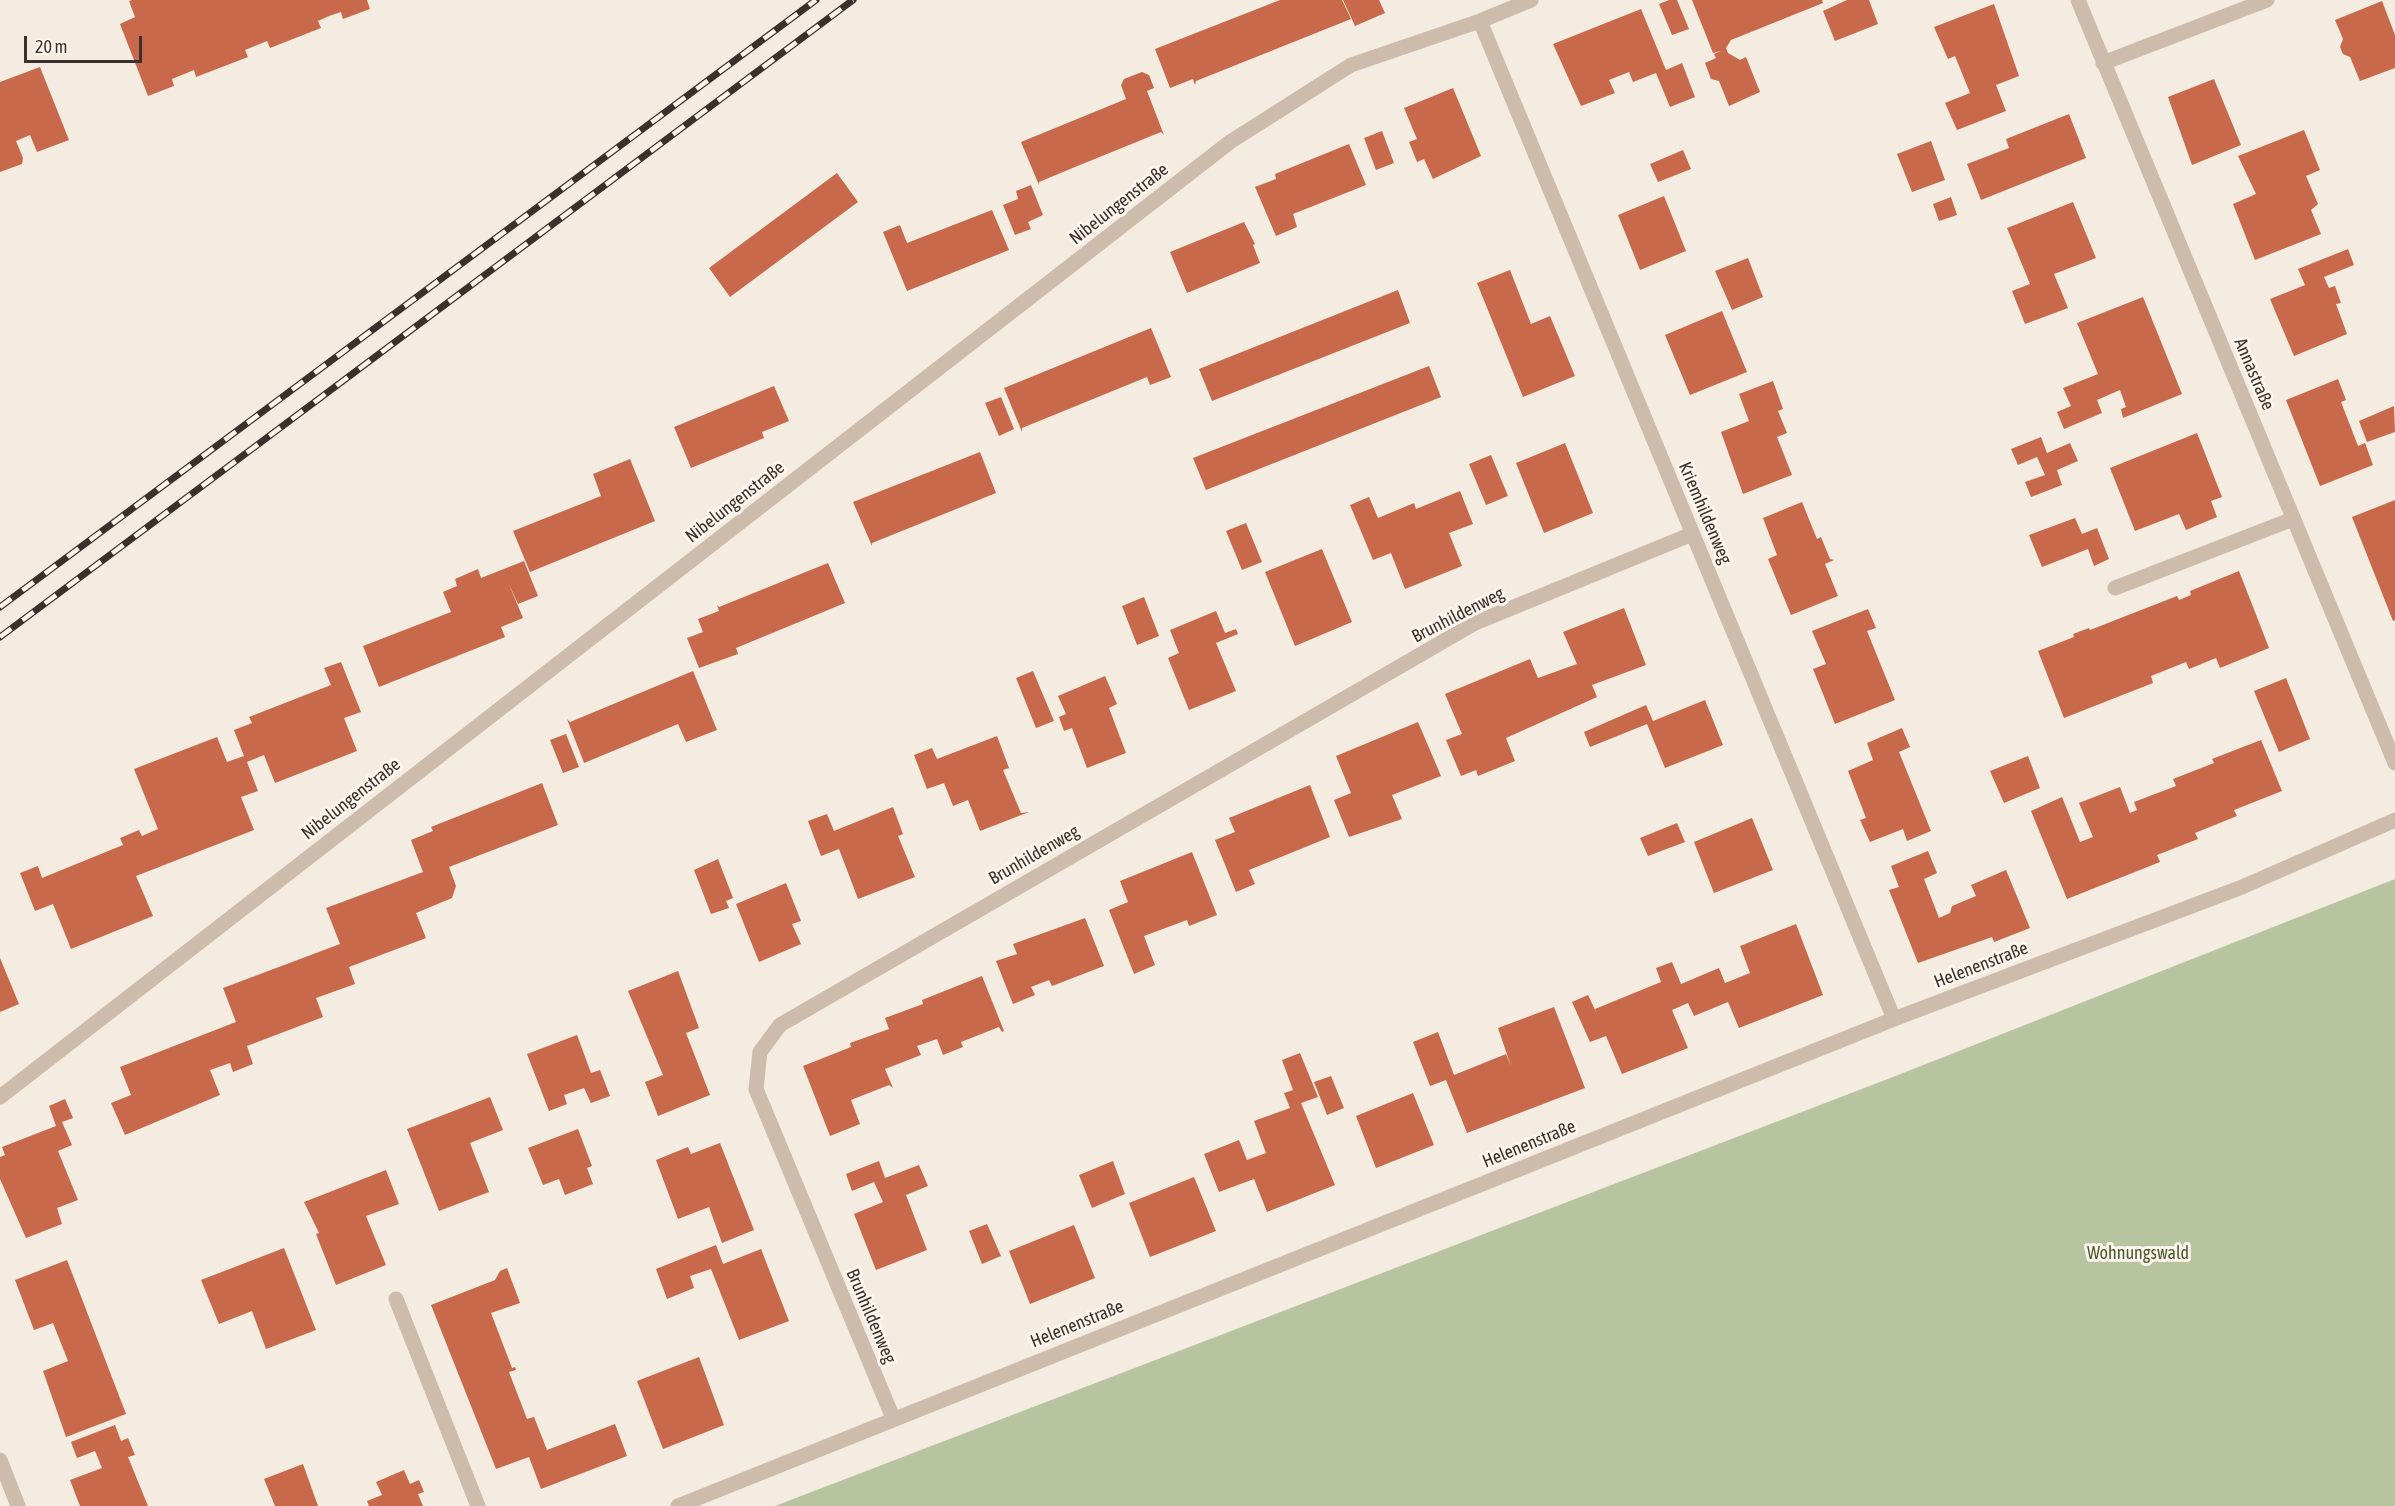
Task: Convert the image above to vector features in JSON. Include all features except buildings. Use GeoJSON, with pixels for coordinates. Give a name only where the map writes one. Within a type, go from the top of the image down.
{"type":"FeatureCollection","features":[{"type":"Feature","properties":{"kind":"street","name":"Nibelungenstraße"},"geometry":{"type":"LineString","coordinates":[[0,1097],[1230,142],[1351,65],[1480,21],[1531,0]]}},
{"type":"Feature","properties":{"kind":"street","name":"Annastraße"},"geometry":{"type":"LineString","coordinates":[[2078,0],[2395,762]]}},
{"type":"Feature","properties":{"kind":"street"},"geometry":{"type":"LineString","coordinates":[[2103,63],[2267,0]]}},
{"type":"Feature","properties":{"kind":"street","name":"Kriemhildenweg"},"geometry":{"type":"LineString","coordinates":[[1480,21],[1894,1019]]}},
{"type":"Feature","properties":{"kind":"street"},"geometry":{"type":"LineString","coordinates":[[2115,588],[2293,519]]}},
{"type":"Feature","properties":{"kind":"street","name":"Brunhildenweg"},"geometry":{"type":"LineString","coordinates":[[893,1418],[756,1089],[759,1052],[780,1025],[1475,623],[1692,534]]}},
{"type":"Feature","properties":{"kind":"street","name":"Helenenstraße"},"geometry":{"type":"LineString","coordinates":[[678,1506],[1894,1019],[2242,887],[2395,820]]}},
{"type":"Feature","properties":{"kind":"street"},"geometry":{"type":"LineString","coordinates":[[396,1299],[478,1506]]}},
{"type":"Feature","properties":{"kind":"street"},"geometry":{"type":"LineString","coordinates":[[0,1460],[18,1506]]}},
{"type":"Feature","properties":{"kind":"green space","name":"Wohnungswald"},"geometry":{"type":"Polygon","coordinates":[[[2395,879],[2395,1506],[775,1506],[1893,1077],[2395,879]]]}},
{"type":"Feature","properties":{"kind":"railway"},"geometry":{"type":"LineString","coordinates":[[0,607],[816,0]]}},
{"type":"Feature","properties":{"kind":"railway"},"geometry":{"type":"LineString","coordinates":[[0,637],[853,0]]}}]}
